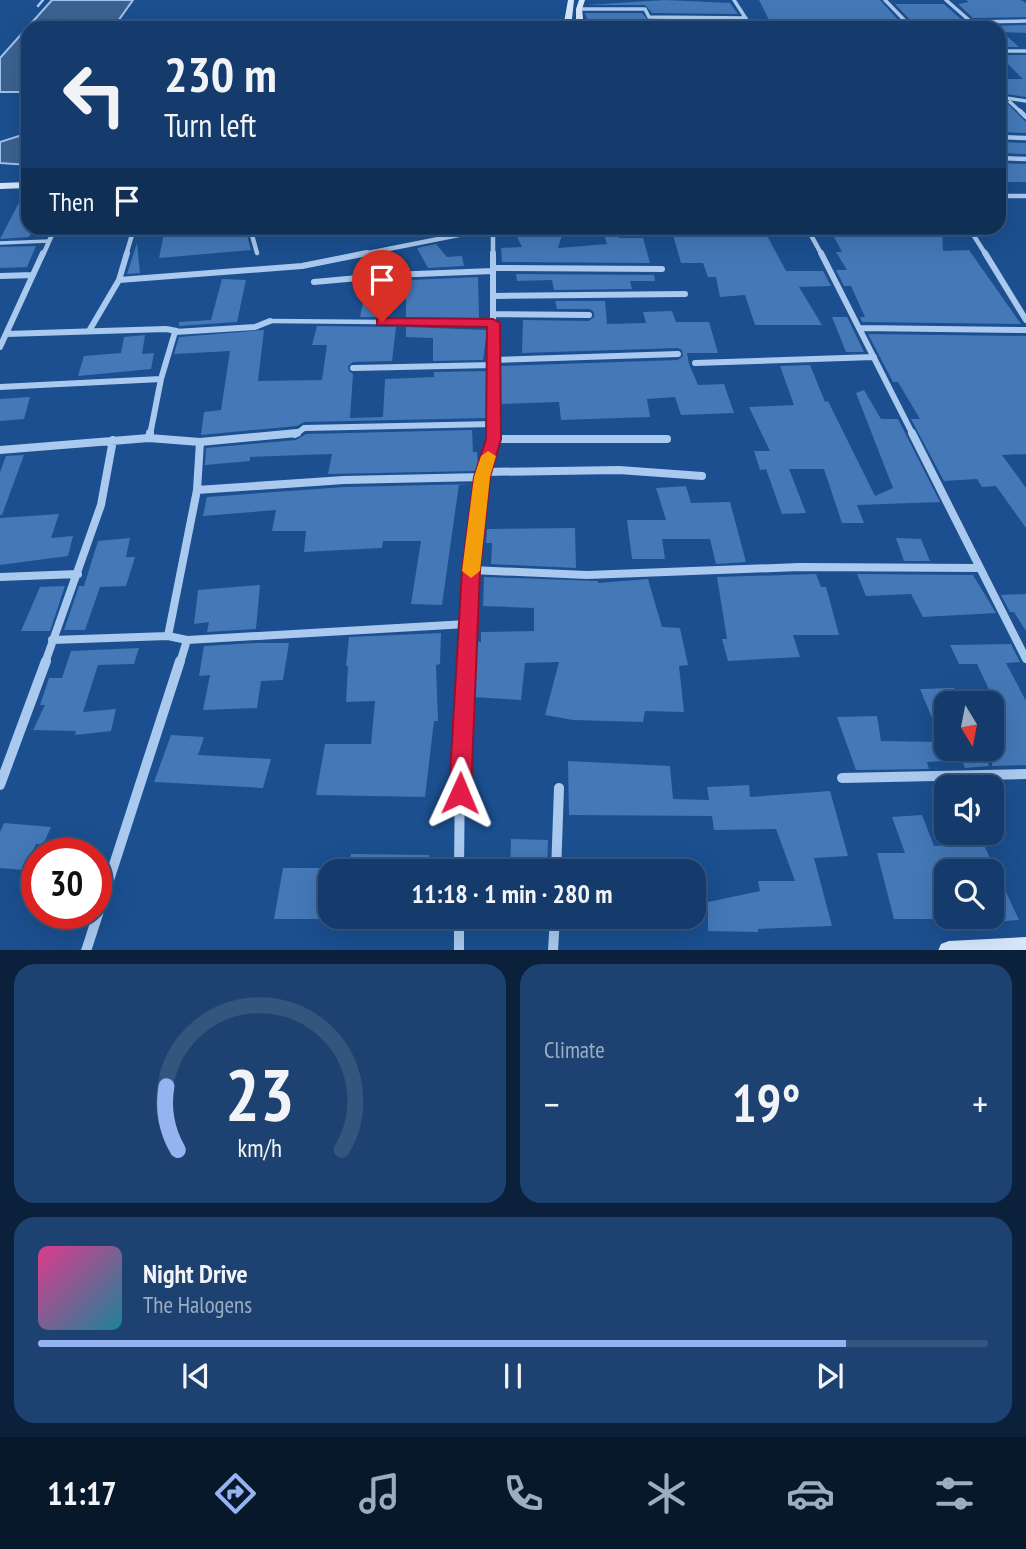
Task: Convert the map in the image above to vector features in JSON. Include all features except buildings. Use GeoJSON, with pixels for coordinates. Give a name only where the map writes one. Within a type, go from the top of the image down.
{"type":"FeatureCollection","features":[{"type":"Feature","properties":{"kind":"street"},"geometry":{"type":"LineString","coordinates":[[569,21],[571,0]]}},
{"type":"Feature","properties":{"kind":"street"},"geometry":{"type":"LineString","coordinates":[[580,21],[582,0]]}},
{"type":"Feature","properties":{"kind":"street"},"geometry":{"type":"LineString","coordinates":[[734,0],[748,21]]}},
{"type":"Feature","properties":{"kind":"street"},"geometry":{"type":"LineString","coordinates":[[885,0],[905,21]]}},
{"type":"Feature","properties":{"kind":"street"},"geometry":{"type":"LineString","coordinates":[[946,0],[970,21]]}},
{"type":"Feature","properties":{"kind":"street"},"geometry":{"type":"LineString","coordinates":[[579,9],[645,9],[649,17],[746,18]]}},
{"type":"Feature","properties":{"kind":"street"},"geometry":{"type":"LineString","coordinates":[[1006,21],[1026,21]]}},
{"type":"Feature","properties":{"kind":"street"},"geometry":{"type":"LineString","coordinates":[[1006,50],[1026,51]]}},
{"type":"Feature","properties":{"kind":"street"},"geometry":{"type":"LineString","coordinates":[[1006,100],[1026,102]]}},
{"type":"Feature","properties":{"kind":"street"},"geometry":{"type":"LineString","coordinates":[[1010,101],[1026,117]]}},
{"type":"Feature","properties":{"kind":"street"},"geometry":{"type":"LineString","coordinates":[[1006,137],[1026,138]]}},
{"type":"Feature","properties":{"kind":"street"},"geometry":{"type":"LineString","coordinates":[[1006,158],[1026,159]]}},
{"type":"Feature","properties":{"kind":"street"},"geometry":{"type":"LineString","coordinates":[[0,186],[21,185]]}},
{"type":"Feature","properties":{"kind":"street"},"geometry":{"type":"LineString","coordinates":[[0,192],[21,191]]}},
{"type":"Feature","properties":{"kind":"street"},"geometry":{"type":"LineString","coordinates":[[1006,196],[1026,196]]}},
{"type":"Feature","properties":{"kind":"street"},"geometry":{"type":"LineString","coordinates":[[0,348],[52,235]]}},
{"type":"Feature","properties":{"kind":"street"},"geometry":{"type":"LineString","coordinates":[[89,331],[119,280],[132,235]]}},
{"type":"Feature","properties":{"kind":"street"},"geometry":{"type":"LineString","coordinates":[[252,235],[257,253]]}},
{"type":"Feature","properties":{"kind":"street"},"geometry":{"type":"LineString","coordinates":[[119,280],[302,266],[458,235]]}},
{"type":"Feature","properties":{"kind":"street"},"geometry":{"type":"LineString","coordinates":[[459,859],[460,766],[471,570],[483,474],[493,439],[493,235]]}},
{"type":"Feature","properties":{"kind":"street"},"geometry":{"type":"LineString","coordinates":[[811,235],[1026,659]]}},
{"type":"Feature","properties":{"kind":"street"},"geometry":{"type":"LineString","coordinates":[[973,235],[1026,320]]}},
{"type":"Feature","properties":{"kind":"street"},"geometry":{"type":"LineString","coordinates":[[314,282],[493,270],[662,269]]}},
{"type":"Feature","properties":{"kind":"street"},"geometry":{"type":"LineString","coordinates":[[0,276],[33,275]]}},
{"type":"Feature","properties":{"kind":"street"},"geometry":{"type":"LineString","coordinates":[[494,296],[685,294]]}},
{"type":"Feature","properties":{"kind":"street"},"geometry":{"type":"LineString","coordinates":[[493,314],[589,314]]}},
{"type":"Feature","properties":{"kind":"street"},"geometry":{"type":"LineString","coordinates":[[6,334],[166,329],[177,331],[255,327],[270,321]]}},
{"type":"Feature","properties":{"kind":"street"},"geometry":{"type":"LineString","coordinates":[[860,328],[1026,330]]}},
{"type":"Feature","properties":{"kind":"street"},"geometry":{"type":"LineString","coordinates":[[149,438],[160,379],[177,331]]}},
{"type":"Feature","properties":{"kind":"street"},"geometry":{"type":"LineString","coordinates":[[353,368],[678,354]]}},
{"type":"Feature","properties":{"kind":"street"},"geometry":{"type":"LineString","coordinates":[[695,363],[874,357]]}},
{"type":"Feature","properties":{"kind":"street"},"geometry":{"type":"LineString","coordinates":[[0,387],[160,379]]}},
{"type":"Feature","properties":{"kind":"street"},"geometry":{"type":"LineString","coordinates":[[0,450],[149,438],[200,442],[295,435],[304,428],[493,425]]}},
{"type":"Feature","properties":{"kind":"street"},"geometry":{"type":"LineString","coordinates":[[493,439],[667,439]]}},
{"type":"Feature","properties":{"kind":"street"},"geometry":{"type":"LineString","coordinates":[[0,785],[3,767],[78,574],[101,505],[113,440]]}},
{"type":"Feature","properties":{"kind":"street"},"geometry":{"type":"LineString","coordinates":[[168,636],[197,490],[200,442]]}},
{"type":"Feature","properties":{"kind":"street"},"geometry":{"type":"LineString","coordinates":[[197,490],[344,480],[619,470],[702,476]]}},
{"type":"Feature","properties":{"kind":"street"},"geometry":{"type":"LineString","coordinates":[[471,570],[587,575],[800,567],[980,568]]}},
{"type":"Feature","properties":{"kind":"street"},"geometry":{"type":"LineString","coordinates":[[0,577],[78,574]]}},
{"type":"Feature","properties":{"kind":"street"},"geometry":{"type":"LineString","coordinates":[[52,640],[168,636],[187,640],[467,624]]}},
{"type":"Feature","properties":{"kind":"street"},"geometry":{"type":"LineString","coordinates":[[86,950],[187,640]]}},
{"type":"Feature","properties":{"kind":"street"},"geometry":{"type":"LineString","coordinates":[[842,778],[1026,774]]}},
{"type":"Feature","properties":{"kind":"street"},"geometry":{"type":"LineString","coordinates":[[556,859],[559,788]]}},
{"type":"Feature","properties":{"kind":"street"},"geometry":{"type":"LineString","coordinates":[[458,950],[459,929]]}},
{"type":"Feature","properties":{"kind":"street"},"geometry":{"type":"LineString","coordinates":[[553,950],[554,929]]}},
{"type":"Feature","properties":{"kind":"street"},"geometry":{"type":"LineString","coordinates":[[949,950],[1026,947]]}},
{"type":"Feature","properties":{"kind":"lane"},"geometry":{"type":"LineString","coordinates":[[38,6],[43,0]]}},
{"type":"Feature","properties":{"kind":"lane"},"geometry":{"type":"LineString","coordinates":[[0,243],[49,241]]}},
{"type":"Feature","properties":{"kind":"lane"},"geometry":{"type":"LineString","coordinates":[[270,321],[493,323]]}},
{"type":"Feature","properties":{"kind":"water"},"geometry":{"type":"Polygon","coordinates":[[[52,0],[133,0],[118,21],[33,21],[52,0]]]}},
{"type":"Feature","properties":{"kind":"water"},"geometry":{"type":"Polygon","coordinates":[[[21,35],[21,92],[0,92],[0,58],[21,35]]]}},
{"type":"Feature","properties":{"kind":"water"},"geometry":{"type":"Polygon","coordinates":[[[21,135],[21,164],[0,163],[0,142],[21,135]]]}},
{"type":"Feature","properties":{"kind":"slow traffic"},"geometry":{"type":"LineString","coordinates":[[471,571],[482,477],[488,456]]}},
{"type":"Feature","properties":{"kind":"route"},"geometry":{"type":"LineString","coordinates":[[382,322],[493,323],[493,439],[482,477],[471,570],[460,793]]}}]}
